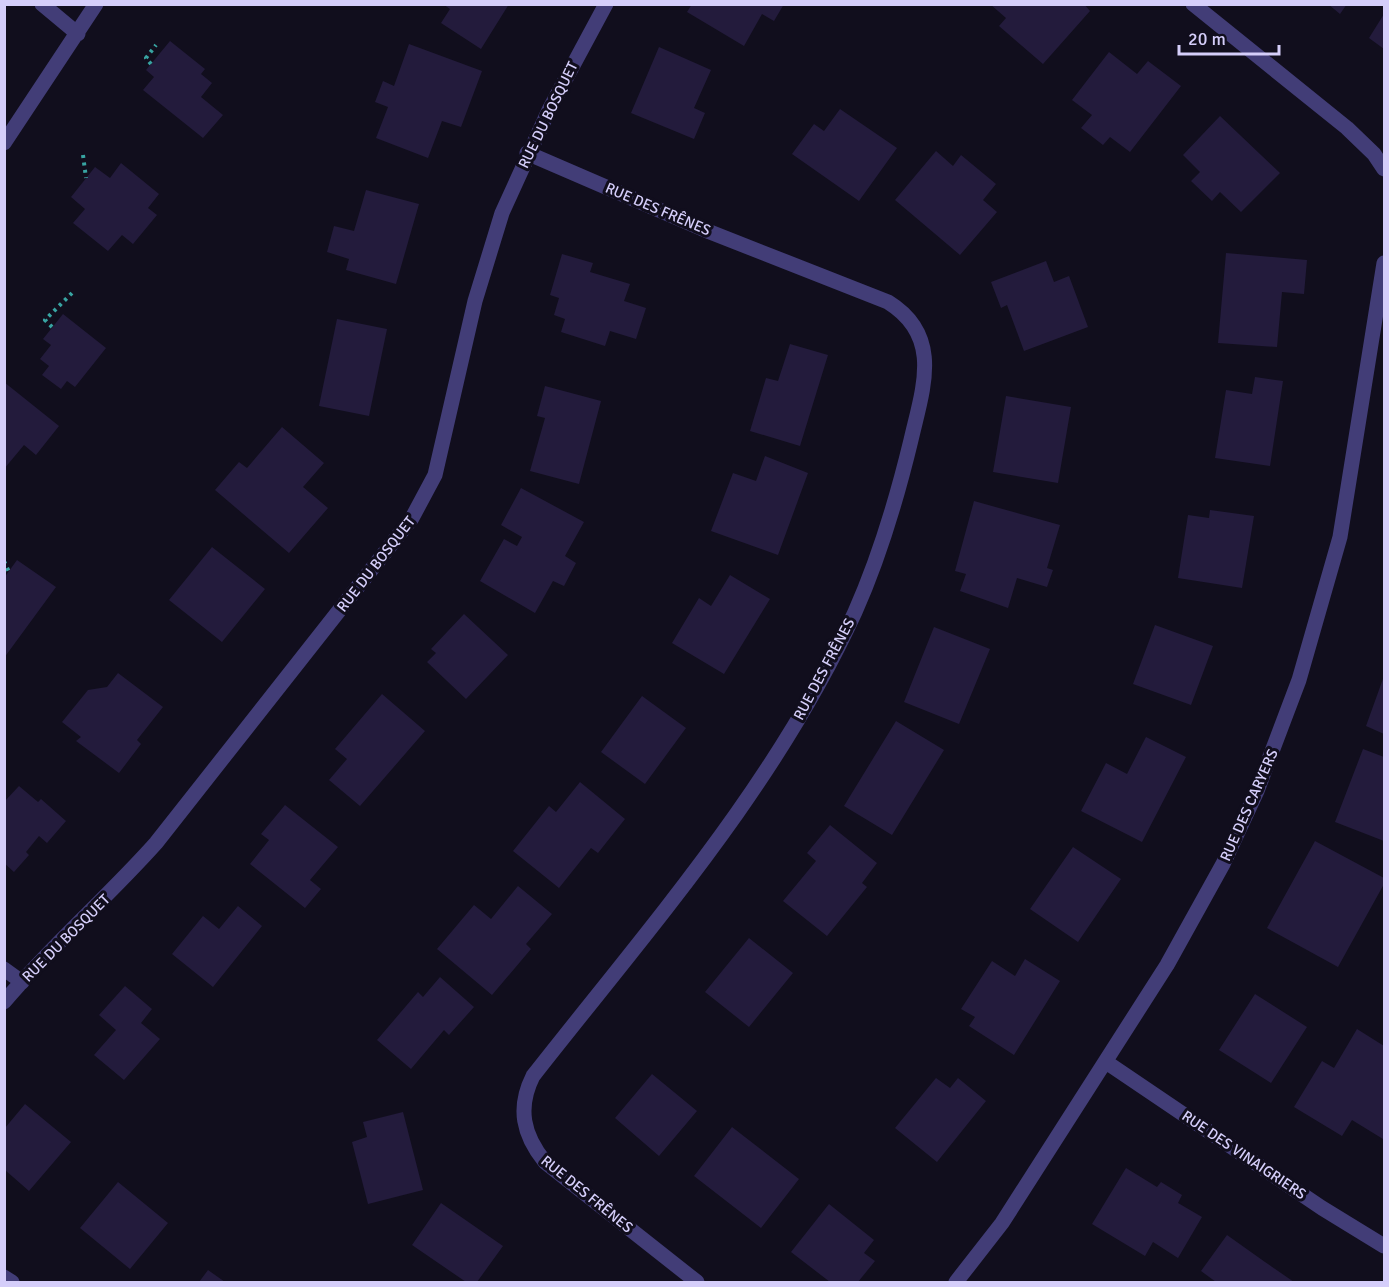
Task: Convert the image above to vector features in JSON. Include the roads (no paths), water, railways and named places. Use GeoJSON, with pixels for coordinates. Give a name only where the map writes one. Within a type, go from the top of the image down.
{"type":"FeatureCollection","features":[{"type":"Feature","properties":{"kind":"street"},"geometry":{"type":"LineString","coordinates":[[42,4],[78,34]]}},
{"type":"Feature","properties":{"kind":"street"},"geometry":{"type":"LineString","coordinates":[[4,143],[96,4]]}},
{"type":"Feature","properties":{"kind":"street","name":"RUE DU BOSQUET"},"geometry":{"type":"LineString","coordinates":[[4,1002],[55,945],[113,891],[156,843],[412,518],[435,475],[475,301],[502,213],[527,153],[606,4]]}},
{"type":"Feature","properties":{"kind":"street"},"geometry":{"type":"LineString","coordinates":[[1193,4],[1347,128],[1374,154],[1384,169]]}},
{"type":"Feature","properties":{"kind":"street","name":"RUE DES FRÊNES"},"geometry":{"type":"LineString","coordinates":[[527,153],[711,232],[888,302],[902,310],[913,323],[925,354],[926,369],[904,467],[872,567],[837,649],[753,792],[533,1077],[523,1101],[527,1137],[545,1162],[697,1282]]}},
{"type":"Feature","properties":{"kind":"street","name":"RUE DES CARYERS"},"geometry":{"type":"LineString","coordinates":[[956,1282],[1002,1223],[1167,965],[1223,864],[1257,791],[1296,689],[1342,527],[1384,263]]}},
{"type":"Feature","properties":{"kind":"street"},"geometry":{"type":"LineString","coordinates":[[4,969],[22,982]]}},
{"type":"Feature","properties":{"kind":"street","name":"RUE DES VINAIGRIERS"},"geometry":{"type":"LineString","coordinates":[[1106,1062],[1322,1208],[1384,1246]]}},
{"type":"Feature","properties":{"kind":"street"},"geometry":{"type":"LineString","coordinates":[[4,1277],[12,1282]]}}]}
